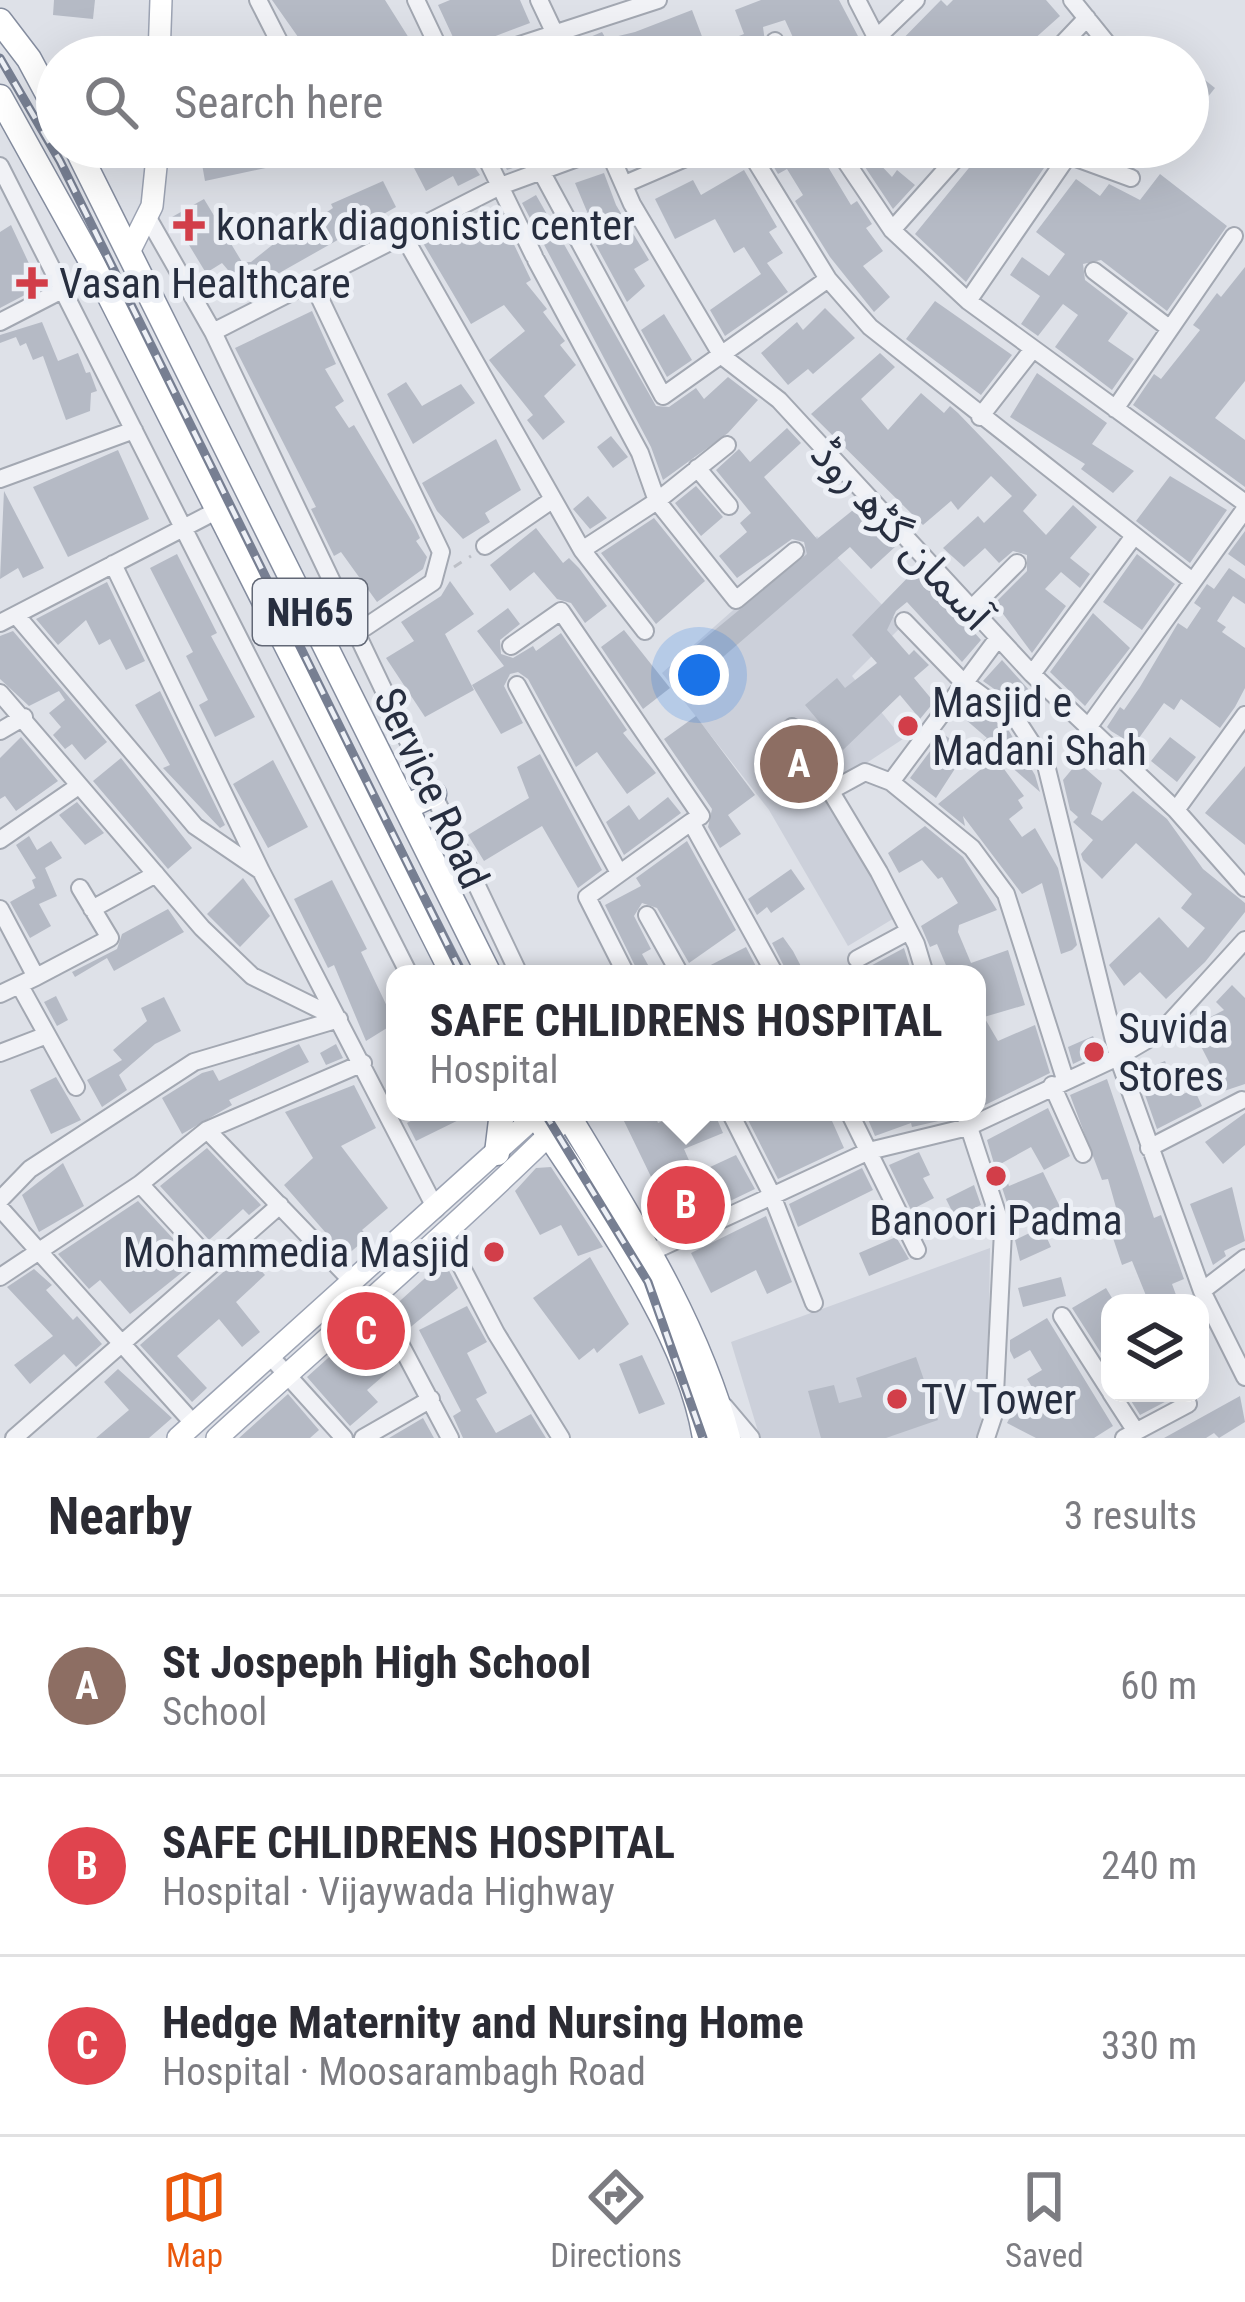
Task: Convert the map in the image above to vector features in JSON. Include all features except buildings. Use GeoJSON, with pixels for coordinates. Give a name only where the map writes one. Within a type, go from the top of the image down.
{"type":"FeatureCollection","features":[{"type":"Feature","properties":{"kind":"highway"},"geometry":{"type":"LineString","coordinates":[[3,31],[36,80]]}},
{"type":"Feature","properties":{"kind":"highway","name":"NH65"},"geometry":{"type":"LineString","coordinates":[[0,97],[8,136],[218,510],[448,965]]}},
{"type":"Feature","properties":{"kind":"highway","name":"NH65"},"geometry":{"type":"LineString","coordinates":[[87,168],[485,965]]}},
{"type":"Feature","properties":{"kind":"highway"},"geometry":{"type":"LineString","coordinates":[[280,632],[316,624]]}},
{"type":"Feature","properties":{"kind":"highway"},"geometry":{"type":"LineString","coordinates":[[406,807],[434,794]]}},
{"type":"Feature","properties":{"kind":"highway"},"geometry":{"type":"LineString","coordinates":[[542,1121],[632,1261],[669,1337],[705,1438]]}},
{"type":"Feature","properties":{"kind":"highway"},"geometry":{"type":"LineString","coordinates":[[572,1121],[622,1199],[691,1329],[728,1438]]}},
{"type":"Feature","properties":{"kind":"main road"},"geometry":{"type":"LineString","coordinates":[[160,36],[161,0]]}},
{"type":"Feature","properties":{"kind":"main road"},"geometry":{"type":"LineString","coordinates":[[130,250],[148,218],[159,168]]}},
{"type":"Feature","properties":{"kind":"main road"},"geometry":{"type":"LineString","coordinates":[[186,1431],[368,1301],[445,1235],[538,1121]]}},
{"type":"Feature","properties":{"kind":"main road"},"geometry":{"type":"LineString","coordinates":[[217,1438],[353,1282],[436,1209],[497,1126]]}},
{"type":"Feature","properties":{"kind":"street"},"geometry":{"type":"LineString","coordinates":[[258,0],[276,36]]}},
{"type":"Feature","properties":{"kind":"street"},"geometry":{"type":"LineString","coordinates":[[416,0],[433,36]]}},
{"type":"Feature","properties":{"kind":"street"},"geometry":{"type":"LineString","coordinates":[[539,0],[555,34]]}},
{"type":"Feature","properties":{"kind":"street"},"geometry":{"type":"LineString","coordinates":[[549,36],[634,3],[658,0]]}},
{"type":"Feature","properties":{"kind":"street"},"geometry":{"type":"LineString","coordinates":[[857,0],[875,36]]}},
{"type":"Feature","properties":{"kind":"street"},"geometry":{"type":"LineString","coordinates":[[877,36],[916,0]]}},
{"type":"Feature","properties":{"kind":"street"},"geometry":{"type":"LineString","coordinates":[[1072,0],[1101,36]]}},
{"type":"Feature","properties":{"kind":"street"},"geometry":{"type":"LineString","coordinates":[[1070,36],[1087,19]]}},
{"type":"Feature","properties":{"kind":"street"},"geometry":{"type":"LineString","coordinates":[[0,166],[404,965]]}},
{"type":"Feature","properties":{"kind":"street"},"geometry":{"type":"LineString","coordinates":[[490,168],[640,453],[657,501],[736,600],[794,550]]}},
{"type":"Feature","properties":{"kind":"street"},"geometry":{"type":"LineString","coordinates":[[213,332],[498,188],[552,168]]}},
{"type":"Feature","properties":{"kind":"street","name":"آسمان گڑھ روڈ"},"geometry":{"type":"LineString","coordinates":[[617,168],[722,356],[779,400],[1032,674],[1176,810],[1245,888]]}},
{"type":"Feature","properties":{"kind":"street"},"geometry":{"type":"LineString","coordinates":[[625,184],[662,168]]}},
{"type":"Feature","properties":{"kind":"street"},"geometry":{"type":"LineString","coordinates":[[759,168],[828,280],[870,327],[1191,580]]}},
{"type":"Feature","properties":{"kind":"street"},"geometry":{"type":"LineString","coordinates":[[850,168],[892,230],[968,301],[1245,506],[1088,728]]}},
{"type":"Feature","properties":{"kind":"street"},"geometry":{"type":"LineString","coordinates":[[892,230],[947,168]]}},
{"type":"Feature","properties":{"kind":"street"},"geometry":{"type":"LineString","coordinates":[[968,301],[1059,168]]}},
{"type":"Feature","properties":{"kind":"street"},"geometry":{"type":"LineString","coordinates":[[1109,168],[1131,178]]}},
{"type":"Feature","properties":{"kind":"street"},"geometry":{"type":"LineString","coordinates":[[541,172],[663,396],[828,280]]}},
{"type":"Feature","properties":{"kind":"street","name":"Service Road"},"geometry":{"type":"LineString","coordinates":[[148,218],[213,332],[515,965]]}},
{"type":"Feature","properties":{"kind":"street"},"geometry":{"type":"LineString","coordinates":[[403,235],[582,550],[645,631]]}},
{"type":"Feature","properties":{"kind":"street"},"geometry":{"type":"LineString","coordinates":[[1115,409],[1234,236]]}},
{"type":"Feature","properties":{"kind":"street"},"geometry":{"type":"LineString","coordinates":[[1094,271],[1169,328]]}},
{"type":"Feature","properties":{"kind":"street"},"geometry":{"type":"LineString","coordinates":[[313,284],[441,552],[433,582],[358,632]]}},
{"type":"Feature","properties":{"kind":"street"},"geometry":{"type":"LineString","coordinates":[[0,322],[64,289]]}},
{"type":"Feature","properties":{"kind":"street"},"geometry":{"type":"LineString","coordinates":[[980,417],[1034,349]]}},
{"type":"Feature","properties":{"kind":"street"},"geometry":{"type":"LineString","coordinates":[[0,479],[134,430]]}},
{"type":"Feature","properties":{"kind":"street"},"geometry":{"type":"LineString","coordinates":[[582,550],[657,501],[727,445]]}},
{"type":"Feature","properties":{"kind":"street"},"geometry":{"type":"LineString","coordinates":[[697,467],[729,506]]}},
{"type":"Feature","properties":{"kind":"street"},"geometry":{"type":"LineString","coordinates":[[485,546],[552,500]]}},
{"type":"Feature","properties":{"kind":"street"},"geometry":{"type":"LineString","coordinates":[[218,510],[8,619],[194,826],[261,871]]}},
{"type":"Feature","properties":{"kind":"street"},"geometry":{"type":"LineString","coordinates":[[1032,674],[1134,536]]}},
{"type":"Feature","properties":{"kind":"street"},"geometry":{"type":"LineString","coordinates":[[971,609],[1017,563]]}},
{"type":"Feature","properties":{"kind":"street"},"geometry":{"type":"LineString","coordinates":[[113,564],[261,871],[386,1110]]}},
{"type":"Feature","properties":{"kind":"street"},"geometry":{"type":"LineString","coordinates":[[511,646],[561,611],[701,816],[618,871],[586,902],[621,965]]}},
{"type":"Feature","properties":{"kind":"street"},"geometry":{"type":"LineString","coordinates":[[904,621],[962,681],[1018,722],[1046,765],[1118,1057],[1202,1291],[1245,1377]]}},
{"type":"Feature","properties":{"kind":"street"},"geometry":{"type":"LineString","coordinates":[[891,782],[998,638]]}},
{"type":"Feature","properties":{"kind":"street"},"geometry":{"type":"LineString","coordinates":[[518,685],[618,871]]}},
{"type":"Feature","properties":{"kind":"street"},"geometry":{"type":"LineString","coordinates":[[0,693],[76,787],[252,976],[340,1019]]}},
{"type":"Feature","properties":{"kind":"street"},"geometry":{"type":"LineString","coordinates":[[1176,810],[1245,715]]}},
{"type":"Feature","properties":{"kind":"street"},"geometry":{"type":"LineString","coordinates":[[0,731],[24,717]]}},
{"type":"Feature","properties":{"kind":"street"},"geometry":{"type":"LineString","coordinates":[[792,727],[909,931],[922,965]]}},
{"type":"Feature","properties":{"kind":"street"},"geometry":{"type":"LineString","coordinates":[[832,790],[865,772],[891,782],[972,848],[1006,894],[1083,1154]]}},
{"type":"Feature","properties":{"kind":"street"},"geometry":{"type":"LineString","coordinates":[[0,840],[76,787]]}},
{"type":"Feature","properties":{"kind":"street"},"geometry":{"type":"LineString","coordinates":[[691,822],[770,965]]}},
{"type":"Feature","properties":{"kind":"street"},"geometry":{"type":"LineString","coordinates":[[92,909],[156,874]]}},
{"type":"Feature","properties":{"kind":"street"},"geometry":{"type":"LineString","coordinates":[[0,994],[110,938],[80,888]]}},
{"type":"Feature","properties":{"kind":"street"},"geometry":{"type":"LineString","coordinates":[[0,909],[47,1034],[76,1087]]}},
{"type":"Feature","properties":{"kind":"street"},"geometry":{"type":"LineString","coordinates":[[647,915],[675,965]]}},
{"type":"Feature","properties":{"kind":"street"},"geometry":{"type":"LineString","coordinates":[[857,958],[909,931]]}},
{"type":"Feature","properties":{"kind":"street"},"geometry":{"type":"LineString","coordinates":[[986,1111],[1118,1057],[1162,1031],[1245,940]]}},
{"type":"Feature","properties":{"kind":"street"},"geometry":{"type":"LineString","coordinates":[[186,1431],[122,1345],[0,1204],[30,1169],[194,1062],[340,1019]]}},
{"type":"Feature","properties":{"kind":"street"},"geometry":{"type":"LineString","coordinates":[[0,1053],[47,1034]]}},
{"type":"Feature","properties":{"kind":"street"},"geometry":{"type":"LineString","coordinates":[[0,1276],[140,1184],[207,1130],[363,1064]]}},
{"type":"Feature","properties":{"kind":"street"},"geometry":{"type":"LineString","coordinates":[[1149,1148],[1242,1100]]}},
{"type":"Feature","properties":{"kind":"street"},"geometry":{"type":"LineString","coordinates":[[392,1121],[436,1209]]}},
{"type":"Feature","properties":{"kind":"street"},"geometry":{"type":"LineString","coordinates":[[735,1121],[771,1193],[814,1303]]}},
{"type":"Feature","properties":{"kind":"street"},"geometry":{"type":"LineString","coordinates":[[853,1121],[917,1250]]}},
{"type":"Feature","properties":{"kind":"street"},"geometry":{"type":"LineString","coordinates":[[649,1253],[869,1151],[960,1121]]}},
{"type":"Feature","properties":{"kind":"street"},"geometry":{"type":"LineString","coordinates":[[967,1121],[1003,1231],[994,1414],[986,1438]]}},
{"type":"Feature","properties":{"kind":"street"},"geometry":{"type":"LineString","coordinates":[[207,1130],[353,1282]]}},
{"type":"Feature","properties":{"kind":"street"},"geometry":{"type":"LineString","coordinates":[[140,1184],[212,1262]]}},
{"type":"Feature","properties":{"kind":"street"},"geometry":{"type":"LineString","coordinates":[[14,1438],[280,1204]]}},
{"type":"Feature","properties":{"kind":"street"},"geometry":{"type":"LineString","coordinates":[[445,1235],[496,1333],[561,1438]]}},
{"type":"Feature","properties":{"kind":"street"},"geometry":{"type":"LineString","coordinates":[[1202,1291],[1245,1258]]}},
{"type":"Feature","properties":{"kind":"street"},"geometry":{"type":"LineString","coordinates":[[368,1301],[397,1338],[450,1438]]}},
{"type":"Feature","properties":{"kind":"street"},"geometry":{"type":"LineString","coordinates":[[1061,1316],[1101,1378]]}},
{"type":"Feature","properties":{"kind":"street"},"geometry":{"type":"LineString","coordinates":[[278,1364],[344,1438]]}},
{"type":"Feature","properties":{"kind":"street"},"geometry":{"type":"LineString","coordinates":[[715,1396],[751,1438]]}},
{"type":"Feature","properties":{"kind":"street"},"geometry":{"type":"LineString","coordinates":[[363,1438],[431,1399]]}},
{"type":"Feature","properties":{"kind":"street"},"geometry":{"type":"LineString","coordinates":[[1115,1402],[1129,1434],[1188,1404]]}},
{"type":"Feature","properties":{"kind":"path"},"geometry":{"type":"LineString","coordinates":[[433,582],[485,546]]}},
{"type":"Feature","properties":{"kind":"shaded area"},"geometry":{"type":"Polygon","coordinates":[[[817,536],[902,626],[852,676],[903,739],[827,789],[896,917],[848,946],[769,810],[662,673],[817,536]]]}},
{"type":"Feature","properties":{"kind":"shaded area"},"geometry":{"type":"Polygon","coordinates":[[[990,1248],[988,1389],[977,1438],[760,1438],[731,1342],[990,1248]]]}},
{"type":"Feature","properties":{"kind":"railway"},"geometry":{"type":"LineString","coordinates":[[0,58],[36,120]]}},
{"type":"Feature","properties":{"kind":"railway"},"geometry":{"type":"LineString","coordinates":[[63,168],[458,965]]}},
{"type":"Feature","properties":{"kind":"railway"},"geometry":{"type":"LineString","coordinates":[[550,1121],[648,1282],[703,1438]]}},
{"type":"Feature","properties":{"kind":"place","name":"konark diagonistic center"},"geometry":{"type":"Point","coordinates":[189,225]}},
{"type":"Feature","properties":{"kind":"place","name":"Vasan Healthcare"},"geometry":{"type":"Point","coordinates":[32,283]}},
{"type":"Feature","properties":{"kind":"place","name":"Masjid e Madani Shah"},"geometry":{"type":"Point","coordinates":[908,726]}},
{"type":"Feature","properties":{"kind":"place","name":"St Jospeph High School"},"geometry":{"type":"Point","coordinates":[799,764]}},
{"type":"Feature","properties":{"kind":"place","name":"Suvida Stores"},"geometry":{"type":"Point","coordinates":[1094,1052]}},
{"type":"Feature","properties":{"kind":"place","name":"Banoori Padma"},"geometry":{"type":"Point","coordinates":[996,1176]}},
{"type":"Feature","properties":{"kind":"place","name":"SAFE CHLIDRENS HOSPITAL"},"geometry":{"type":"Point","coordinates":[686,1205]}},
{"type":"Feature","properties":{"kind":"place","name":"Mohammedia Masjid"},"geometry":{"type":"Point","coordinates":[494,1252]}},
{"type":"Feature","properties":{"kind":"place","name":"Hedge Maternity and Nursing Home"},"geometry":{"type":"Point","coordinates":[366,1331]}},
{"type":"Feature","properties":{"kind":"place","name":"TV Tower"},"geometry":{"type":"Point","coordinates":[897,1399]}}]}
